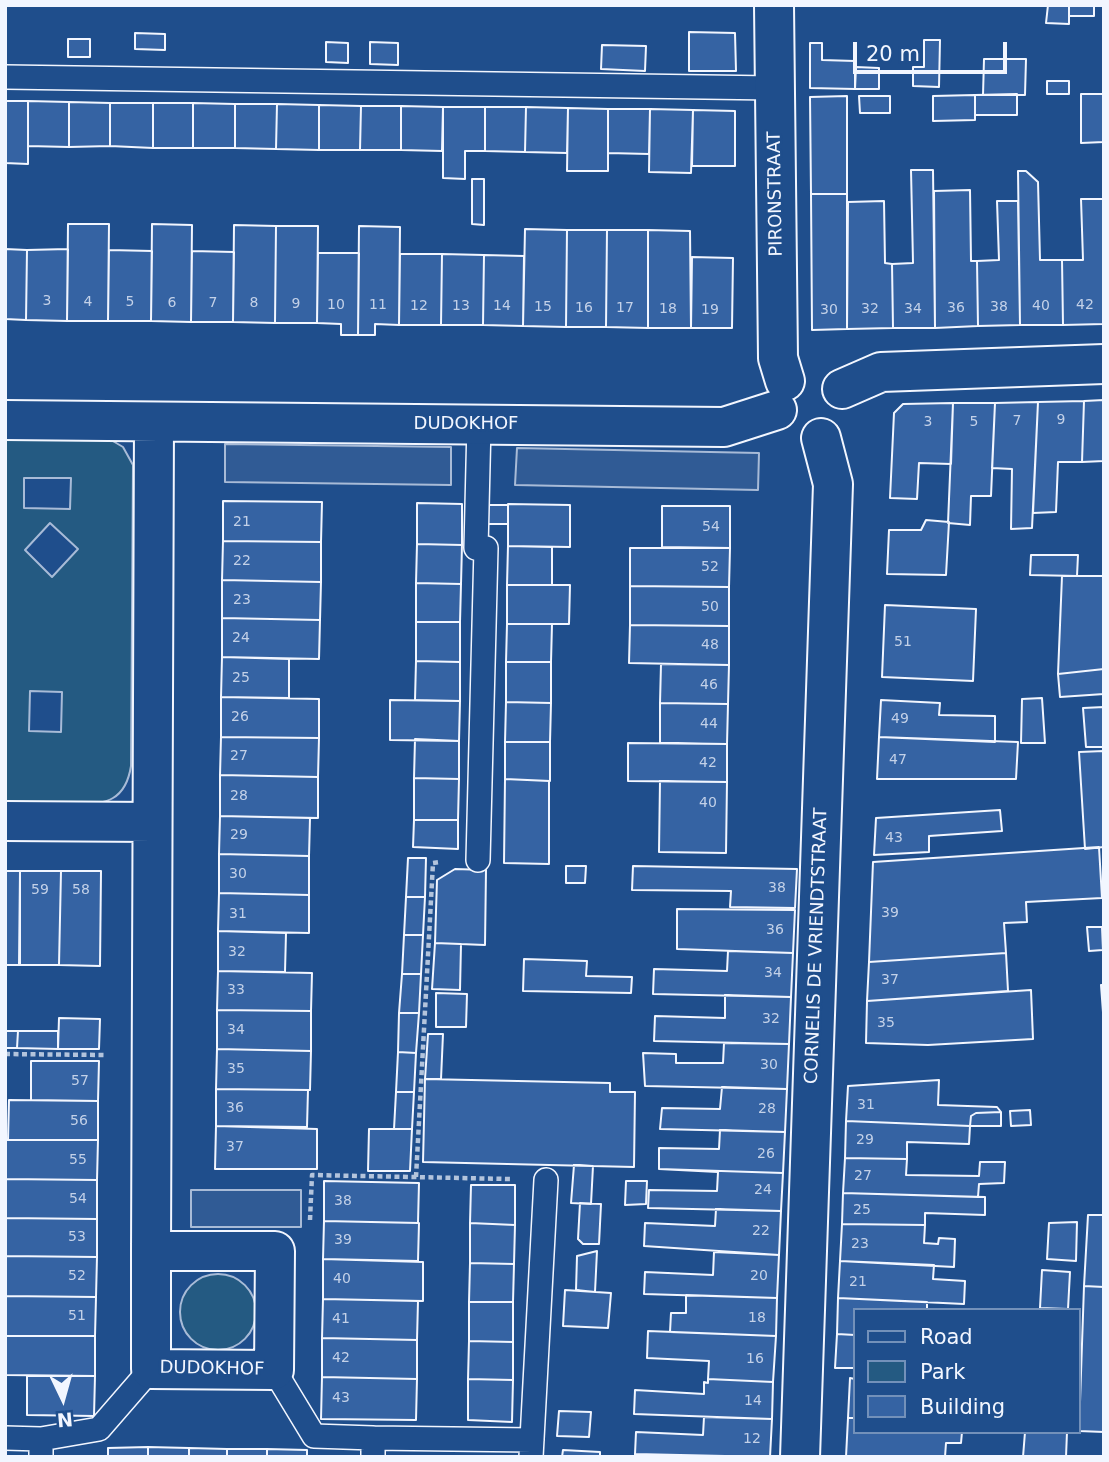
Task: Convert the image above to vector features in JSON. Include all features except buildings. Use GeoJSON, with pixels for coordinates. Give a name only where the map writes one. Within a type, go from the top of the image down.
{"type":"FeatureCollection","features":[{"type":"Feature","properties":{"kind":"street","name":"PIRONSTRAAT"},"geometry":{"type":"LineString","coordinates":[[774,5],[781,395]]}},
{"type":"Feature","properties":{"kind":"street"},"geometry":{"type":"LineString","coordinates":[[781,395],[782,423],[792,433],[805,438],[821,438],[834,430],[843,418],[846,403],[842,389],[881,372],[1104,364]]}},
{"type":"Feature","properties":{"kind":"street","name":"DUDOKHOF"},"geometry":{"type":"LineString","coordinates":[[5,420],[724,426],[781,395],[800,371],[817,370],[832,377],[842,389]]}},
{"type":"Feature","properties":{"kind":"street","name":"DUDOKHOF"},"geometry":{"type":"LineString","coordinates":[[154,422],[151,1369],[274,1370],[275,1251]]}},
{"type":"Feature","properties":{"kind":"street","name":"CORNELIS DE VRIENDTSTRAAT"},"geometry":{"type":"LineString","coordinates":[[800,1457],[833,484],[821,438]]}},
{"type":"Feature","properties":{"kind":"street"},"geometry":{"type":"LineString","coordinates":[[5,821],[152,822]]}},
{"type":"Feature","properties":{"kind":"street"},"geometry":{"type":"LineString","coordinates":[[151,1251],[275,1251]]}},
{"type":"Feature","properties":{"kind":"lane"},"geometry":{"type":"LineString","coordinates":[[5,77],[774,88]]}},
{"type":"Feature","properties":{"kind":"lane"},"geometry":{"type":"LineString","coordinates":[[478,860],[486,548],[476,548],[479,424]]}},
{"type":"Feature","properties":{"kind":"lane"},"geometry":{"type":"LineString","coordinates":[[274,1370],[314,1436],[373,1447],[531,1449],[546,1180]]}},
{"type":"Feature","properties":{"kind":"lane"},"geometry":{"type":"LineString","coordinates":[[5,1438],[41,1448],[99,1429],[151,1369]]}},
{"type":"Feature","properties":{"kind":"path"},"geometry":{"type":"LineString","coordinates":[[416,1177],[433,863],[478,860]]}},
{"type":"Feature","properties":{"kind":"path"},"geometry":{"type":"LineString","coordinates":[[5,1054],[98,1055]]}},
{"type":"Feature","properties":{"kind":"path"},"geometry":{"type":"LineString","coordinates":[[275,1251],[309,1237],[312,1175],[546,1180]]}},
{"type":"Feature","properties":{"kind":"green space"},"geometry":{"type":"Polygon","coordinates":[[[5,434],[106,437],[123,447],[133,465],[129,776],[121,792],[104,802],[77,805],[5,803],[5,434]],[[24,478],[24,508],[70,509],[71,478],[24,478]],[[50,523],[25,550],[52,577],[78,549],[50,523]],[[30,691],[29,731],[61,732],[62,692],[30,691]]]}},
{"type":"Feature","properties":{"kind":"green space"},"geometry":{"type":"Polygon","coordinates":[[[218,1274],[233,1277],[245,1285],[253,1297],[256,1312],[253,1327],[245,1339],[233,1347],[218,1350],[203,1347],[191,1339],[183,1327],[180,1312],[183,1297],[191,1285],[203,1277],[218,1274]]]}},
{"type":"Feature","properties":{"kind":"shaded area"},"geometry":{"type":"Polygon","coordinates":[[[225,444],[451,447],[451,485],[225,482],[225,444]]]}},
{"type":"Feature","properties":{"kind":"shaded area"},"geometry":{"type":"Polygon","coordinates":[[[517,448],[759,453],[758,490],[515,485],[517,448]]]}},
{"type":"Feature","properties":{"kind":"shaded area"},"geometry":{"type":"Polygon","coordinates":[[[191,1190],[301,1190],[301,1227],[191,1227],[191,1190]]]}}]}
